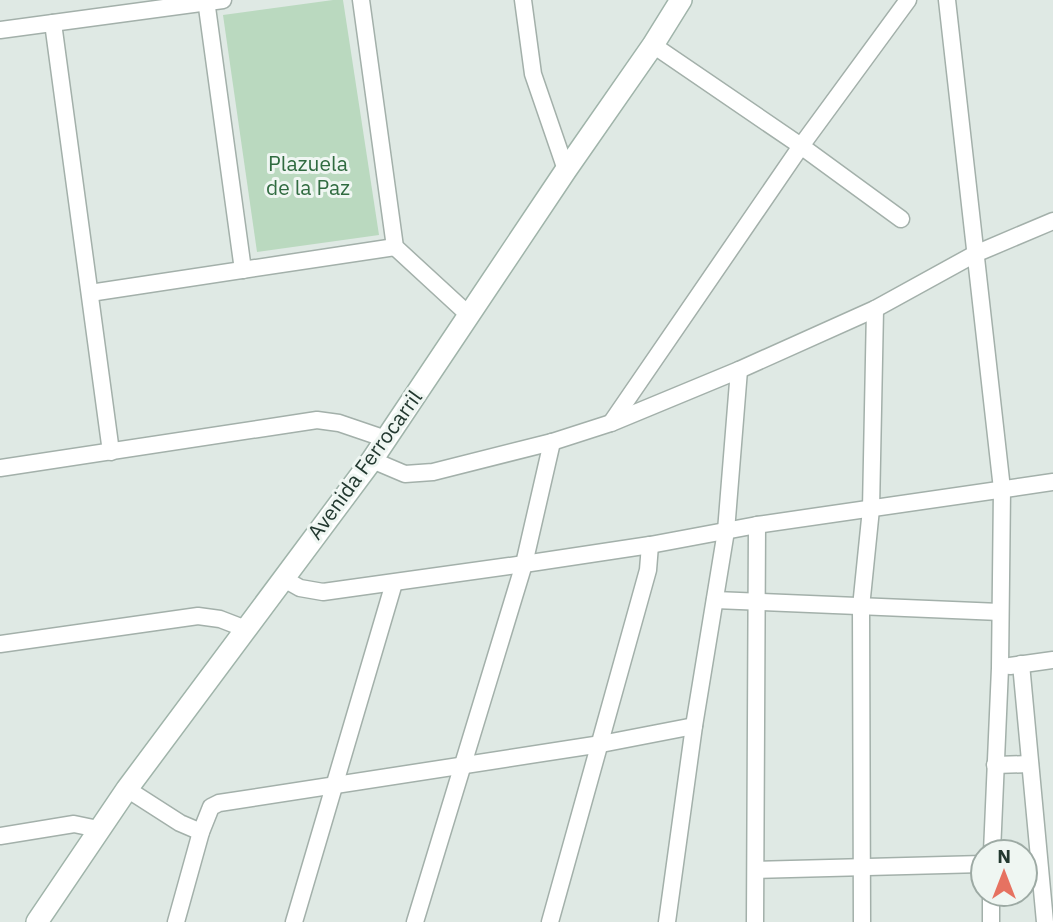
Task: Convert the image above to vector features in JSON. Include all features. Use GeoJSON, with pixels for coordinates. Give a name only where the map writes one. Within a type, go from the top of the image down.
{"type":"FeatureCollection","features":[{"type":"Feature","properties":{"kind":"main road","name":"Avenida Ferrocarril"},"geometry":{"type":"LineString","coordinates":[[37,922],[127,789],[372,460],[566,170],[653,46],[681,0]]}},
{"type":"Feature","properties":{"kind":"street"},"geometry":{"type":"LineString","coordinates":[[0,30],[223,0]]}},
{"type":"Feature","properties":{"kind":"street"},"geometry":{"type":"LineString","coordinates":[[361,0],[395,247],[470,316]]}},
{"type":"Feature","properties":{"kind":"street"},"geometry":{"type":"LineString","coordinates":[[523,0],[533,74],[566,170]]}},
{"type":"Feature","properties":{"kind":"street"},"geometry":{"type":"LineString","coordinates":[[611,423],[801,146],[908,0]]}},
{"type":"Feature","properties":{"kind":"street"},"geometry":{"type":"LineString","coordinates":[[206,1],[243,270]]}},
{"type":"Feature","properties":{"kind":"street"},"geometry":{"type":"LineString","coordinates":[[944,2],[1002,489],[1000,668],[992,838]]}},
{"type":"Feature","properties":{"kind":"street"},"geometry":{"type":"LineString","coordinates":[[53,23],[111,452]]}},
{"type":"Feature","properties":{"kind":"street"},"geometry":{"type":"LineString","coordinates":[[653,46],[801,146],[901,219]]}},
{"type":"Feature","properties":{"kind":"street"},"geometry":{"type":"LineString","coordinates":[[372,460],[405,474],[433,472],[552,442],[611,423],[875,309],[975,254],[1053,220]]}},
{"type":"Feature","properties":{"kind":"street"},"geometry":{"type":"LineString","coordinates":[[90,293],[395,247]]}},
{"type":"Feature","properties":{"kind":"street"},"geometry":{"type":"LineString","coordinates":[[862,922],[861,607],[871,509],[875,309]]}},
{"type":"Feature","properties":{"kind":"street"},"geometry":{"type":"LineString","coordinates":[[667,922],[694,726],[726,531],[739,370]]}},
{"type":"Feature","properties":{"kind":"street"},"geometry":{"type":"LineString","coordinates":[[0,468],[317,420],[339,423],[386,439]]}},
{"type":"Feature","properties":{"kind":"street"},"geometry":{"type":"LineString","coordinates":[[415,922],[465,765],[524,564],[552,442]]}},
{"type":"Feature","properties":{"kind":"street"},"geometry":{"type":"LineString","coordinates":[[284,579],[300,588],[323,592],[524,564],[757,525],[1053,482]]}},
{"type":"Feature","properties":{"kind":"street"},"geometry":{"type":"LineString","coordinates":[[755,922],[757,525]]}},
{"type":"Feature","properties":{"kind":"street"},"geometry":{"type":"LineString","coordinates":[[550,922],[648,570],[650,545]]}},
{"type":"Feature","properties":{"kind":"street"},"geometry":{"type":"LineString","coordinates":[[294,922],[394,583]]}},
{"type":"Feature","properties":{"kind":"street"},"geometry":{"type":"LineString","coordinates":[[715,600],[1000,612]]}},
{"type":"Feature","properties":{"kind":"street"},"geometry":{"type":"LineString","coordinates":[[0,644],[198,616],[220,619],[246,629]]}},
{"type":"Feature","properties":{"kind":"street"},"geometry":{"type":"LineString","coordinates":[[1000,668],[1053,660]]}},
{"type":"Feature","properties":{"kind":"street"},"geometry":{"type":"LineString","coordinates":[[1021,664],[1045,922]]}},
{"type":"Feature","properties":{"kind":"street"},"geometry":{"type":"LineString","coordinates":[[176,922],[201,832],[211,807],[219,803],[601,744],[694,726]]}},
{"type":"Feature","properties":{"kind":"street"},"geometry":{"type":"LineString","coordinates":[[995,765],[1030,764]]}},
{"type":"Feature","properties":{"kind":"street"},"geometry":{"type":"LineString","coordinates":[[127,789],[180,823],[201,832]]}},
{"type":"Feature","properties":{"kind":"street"},"geometry":{"type":"LineString","coordinates":[[0,836],[74,824],[98,829]]}},
{"type":"Feature","properties":{"kind":"street"},"geometry":{"type":"LineString","coordinates":[[756,870],[969,864]]}},
{"type":"Feature","properties":{"kind":"green space","name":"Plazuela de la Paz"},"geometry":{"type":"Polygon","coordinates":[[[343,0],[379,235],[257,252],[223,15],[343,0]]]}}]}
